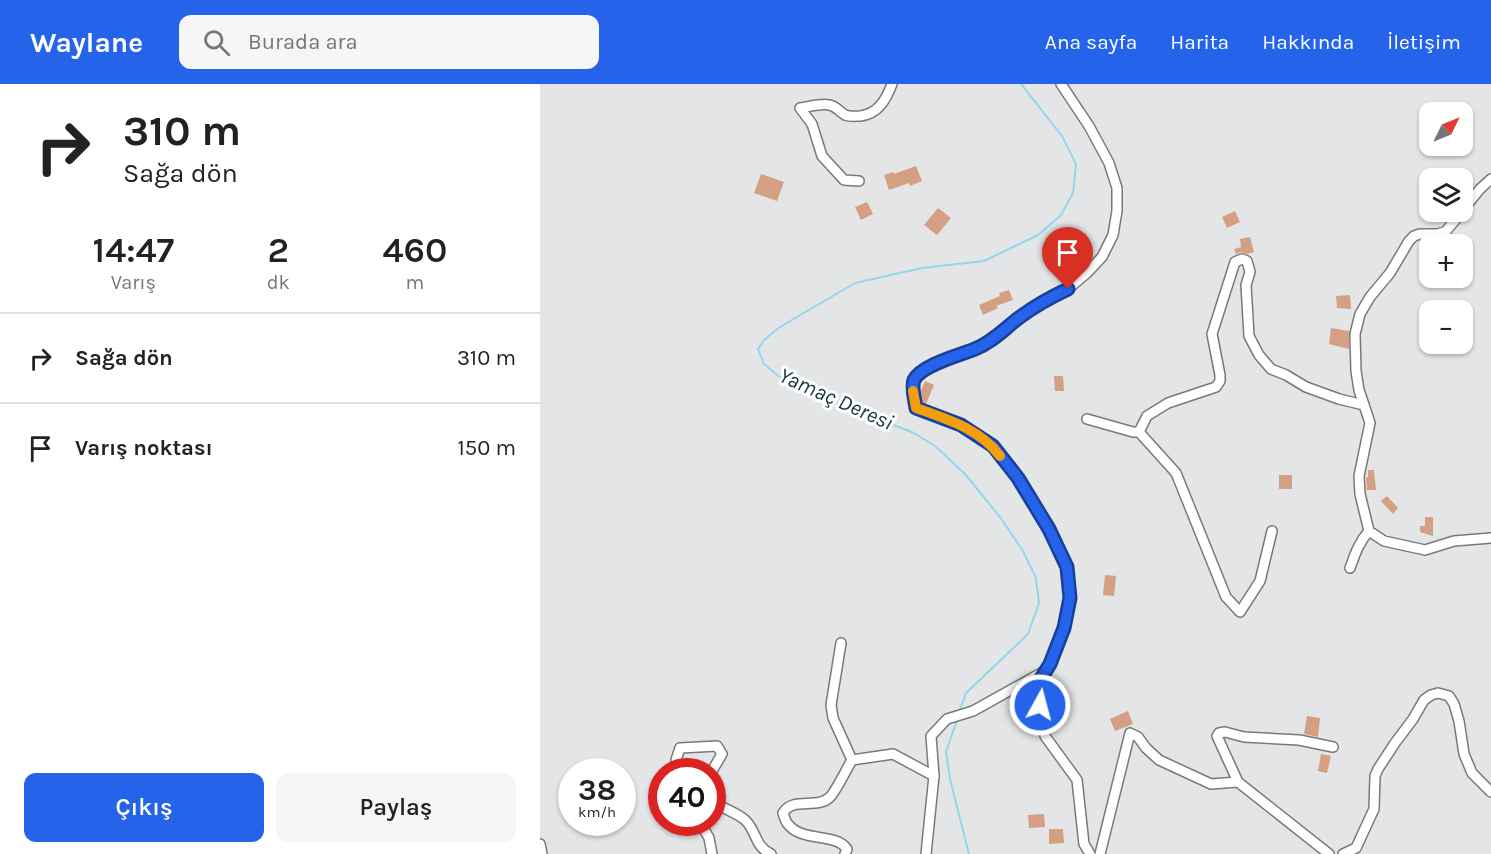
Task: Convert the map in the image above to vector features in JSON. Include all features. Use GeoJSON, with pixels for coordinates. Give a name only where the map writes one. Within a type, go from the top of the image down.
{"type":"FeatureCollection","features":[{"type":"Feature","properties":{"kind":"street"},"geometry":{"type":"LineString","coordinates":[[860,181],[844,180],[822,156],[812,124],[800,108],[829,105],[852,117],[865,115],[875,111],[883,103],[892,84]]}},
{"type":"Feature","properties":{"kind":"street"},"geometry":{"type":"LineString","coordinates":[[1061,84],[1089,126],[1112,171],[1117,188],[1117,211],[1113,235],[1102,257],[1068,289],[1033,308],[992,340],[924,370],[914,380],[913,392],[916,408],[961,425],[993,446],[1018,478],[1049,529],[1067,567],[1070,598],[1064,628],[1040,680],[1040,705],[1045,736],[1077,780],[1084,844],[1090,854]]}},
{"type":"Feature","properties":{"kind":"street"},"geometry":{"type":"LineString","coordinates":[[1473,198],[1491,179]]}},
{"type":"Feature","properties":{"kind":"street"},"geometry":{"type":"LineString","coordinates":[[1453,222],[1446,231],[1438,234],[1414,236],[1360,314],[1355,334],[1356,371],[1359,390],[1370,423],[1359,476],[1360,494],[1369,531],[1384,540],[1425,550],[1454,541],[1491,538]]}},
{"type":"Feature","properties":{"kind":"street"},"geometry":{"type":"LineString","coordinates":[[1139,432],[1147,416],[1168,403],[1218,385],[1220,375],[1212,334],[1235,262],[1242,259],[1247,261],[1250,272],[1246,285],[1250,336],[1259,355],[1270,369],[1306,387],[1364,405]]}},
{"type":"Feature","properties":{"kind":"street"},"geometry":{"type":"LineString","coordinates":[[1087,419],[1139,432],[1176,473],[1226,597],[1240,612],[1260,581],[1272,531]]}},
{"type":"Feature","properties":{"kind":"street"},"geometry":{"type":"LineString","coordinates":[[1350,568],[1355,552],[1369,531]]}},
{"type":"Feature","properties":{"kind":"street"},"geometry":{"type":"LineString","coordinates":[[841,644],[831,705],[833,718],[852,760]]}},
{"type":"Feature","properties":{"kind":"street"},"geometry":{"type":"LineString","coordinates":[[926,854],[934,776],[931,736],[947,719],[973,711],[1046,671]]}},
{"type":"Feature","properties":{"kind":"street"},"geometry":{"type":"LineString","coordinates":[[1342,854],[1356,848],[1374,809],[1375,776],[1378,768],[1424,700],[1431,695],[1438,693],[1449,696],[1454,704],[1464,754],[1472,773],[1491,792]]}},
{"type":"Feature","properties":{"kind":"street"},"geometry":{"type":"LineString","coordinates":[[1329,854],[1320,851],[1238,782],[1217,736],[1225,732],[1244,737],[1299,740],[1333,747]]}},
{"type":"Feature","properties":{"kind":"street"},"geometry":{"type":"LineString","coordinates":[[1100,854],[1130,733],[1138,737],[1159,760],[1211,784],[1238,782]]}},
{"type":"Feature","properties":{"kind":"street"},"geometry":{"type":"LineString","coordinates":[[677,758],[680,748],[717,746],[722,754],[720,758]]}},
{"type":"Feature","properties":{"kind":"street"},"geometry":{"type":"LineString","coordinates":[[852,760],[893,754],[934,776]]}},
{"type":"Feature","properties":{"kind":"street"},"geometry":{"type":"LineString","coordinates":[[845,854],[846,846],[838,841],[813,837],[797,831],[787,823],[783,813],[786,808],[794,805],[817,803],[830,798],[852,760]]}},
{"type":"Feature","properties":{"kind":"street"},"geometry":{"type":"LineString","coordinates":[[726,809],[744,819],[750,825],[758,843],[771,854]]}},
{"type":"Feature","properties":{"kind":"street"},"geometry":{"type":"LineString","coordinates":[[708,836],[712,854]]}},
{"type":"Feature","properties":{"kind":"street"},"geometry":{"type":"LineString","coordinates":[[540,844],[542,854]]}},
{"type":"Feature","properties":{"kind":"building"},"geometry":{"type":"Polygon","coordinates":[[[916,166],[922,181],[889,190],[884,175],[916,166]]]}},
{"type":"Feature","properties":{"kind":"building"},"geometry":{"type":"Polygon","coordinates":[[[761,174],[784,182],[777,201],[754,193],[761,174]]]}},
{"type":"Feature","properties":{"kind":"building"},"geometry":{"type":"Polygon","coordinates":[[[867,202],[873,214],[861,220],[855,207],[867,202]]]}},
{"type":"Feature","properties":{"kind":"building"},"geometry":{"type":"Polygon","coordinates":[[[938,208],[951,218],[937,235],[924,225],[938,208]]]}},
{"type":"Feature","properties":{"kind":"building"},"geometry":{"type":"Polygon","coordinates":[[[1235,211],[1240,222],[1227,228],[1222,217],[1235,211]]]}},
{"type":"Feature","properties":{"kind":"building"},"geometry":{"type":"Polygon","coordinates":[[[1250,237],[1254,252],[1236,254],[1234,249],[1241,247],[1240,239],[1250,237]]]}},
{"type":"Feature","properties":{"kind":"building"},"geometry":{"type":"Polygon","coordinates":[[[1009,290],[1013,300],[996,306],[998,308],[983,315],[979,305],[1009,290]]]}},
{"type":"Feature","properties":{"kind":"building"},"geometry":{"type":"Polygon","coordinates":[[[1350,295],[1351,309],[1337,308],[1336,296],[1350,295]]]}},
{"type":"Feature","properties":{"kind":"building"},"geometry":{"type":"Polygon","coordinates":[[[1331,328],[1349,331],[1349,349],[1329,344],[1331,328]]]}},
{"type":"Feature","properties":{"kind":"building"},"geometry":{"type":"Polygon","coordinates":[[[1054,376],[1063,376],[1064,391],[1055,391],[1054,376]]]}},
{"type":"Feature","properties":{"kind":"building"},"geometry":{"type":"Polygon","coordinates":[[[925,381],[934,385],[926,404],[922,402],[920,393],[925,381]]]}},
{"type":"Feature","properties":{"kind":"building"},"geometry":{"type":"Polygon","coordinates":[[[1368,470],[1374,470],[1376,490],[1367,490],[1368,470]]]}},
{"type":"Feature","properties":{"kind":"building"},"geometry":{"type":"Polygon","coordinates":[[[1279,475],[1292,475],[1292,489],[1279,489],[1279,475]]]}},
{"type":"Feature","properties":{"kind":"building"},"geometry":{"type":"Polygon","coordinates":[[[1387,496],[1398,508],[1393,514],[1381,501],[1387,496]]]}},
{"type":"Feature","properties":{"kind":"building"},"geometry":{"type":"Polygon","coordinates":[[[1425,517],[1433,517],[1433,536],[1420,532],[1420,526],[1425,526],[1425,517]]]}},
{"type":"Feature","properties":{"kind":"building"},"geometry":{"type":"Polygon","coordinates":[[[1105,575],[1116,576],[1114,596],[1103,595],[1105,575]]]}},
{"type":"Feature","properties":{"kind":"building"},"geometry":{"type":"Polygon","coordinates":[[[1128,711],[1133,724],[1115,731],[1110,719],[1128,711]]]}},
{"type":"Feature","properties":{"kind":"building"},"geometry":{"type":"Polygon","coordinates":[[[1307,716],[1320,718],[1318,737],[1304,734],[1307,716]]]}},
{"type":"Feature","properties":{"kind":"building"},"geometry":{"type":"Polygon","coordinates":[[[1321,754],[1331,756],[1327,773],[1318,771],[1321,754]]]}},
{"type":"Feature","properties":{"kind":"building"},"geometry":{"type":"Polygon","coordinates":[[[1044,814],[1045,827],[1029,828],[1028,815],[1044,814]]]}},
{"type":"Feature","properties":{"kind":"building"},"geometry":{"type":"Polygon","coordinates":[[[1049,829],[1063,829],[1064,843],[1049,844],[1049,829]]]}},
{"type":"Feature","properties":{"kind":"waterway","name":"Yamaç Deresi"},"geometry":{"type":"LineString","coordinates":[[959,712],[966,693],[1028,634],[1039,603],[1036,578],[1023,551],[1000,517],[965,474],[935,446],[914,433],[814,394],[781,378],[764,364],[758,349],[764,340],[780,327],[855,283],[922,268],[984,261],[1038,235],[1061,215],[1073,193],[1076,164],[1062,136],[1021,84]]}},
{"type":"Feature","properties":{"kind":"waterway","name":"Yamaç Deresi"},"geometry":{"type":"LineString","coordinates":[[957,720],[946,752],[950,779],[969,854]]}},
{"type":"Feature","properties":{"kind":"slow traffic"},"geometry":{"type":"LineString","coordinates":[[913,391],[916,408],[961,425],[993,446],[1000,456]]}},
{"type":"Feature","properties":{"kind":"route"},"geometry":{"type":"LineString","coordinates":[[1040,705],[1040,680],[1050,664],[1064,628],[1070,598],[1067,567],[1049,529],[1018,478],[993,446],[961,425],[916,408],[913,392],[914,380],[924,370],[992,340],[1033,308],[1068,289]]}}]}
